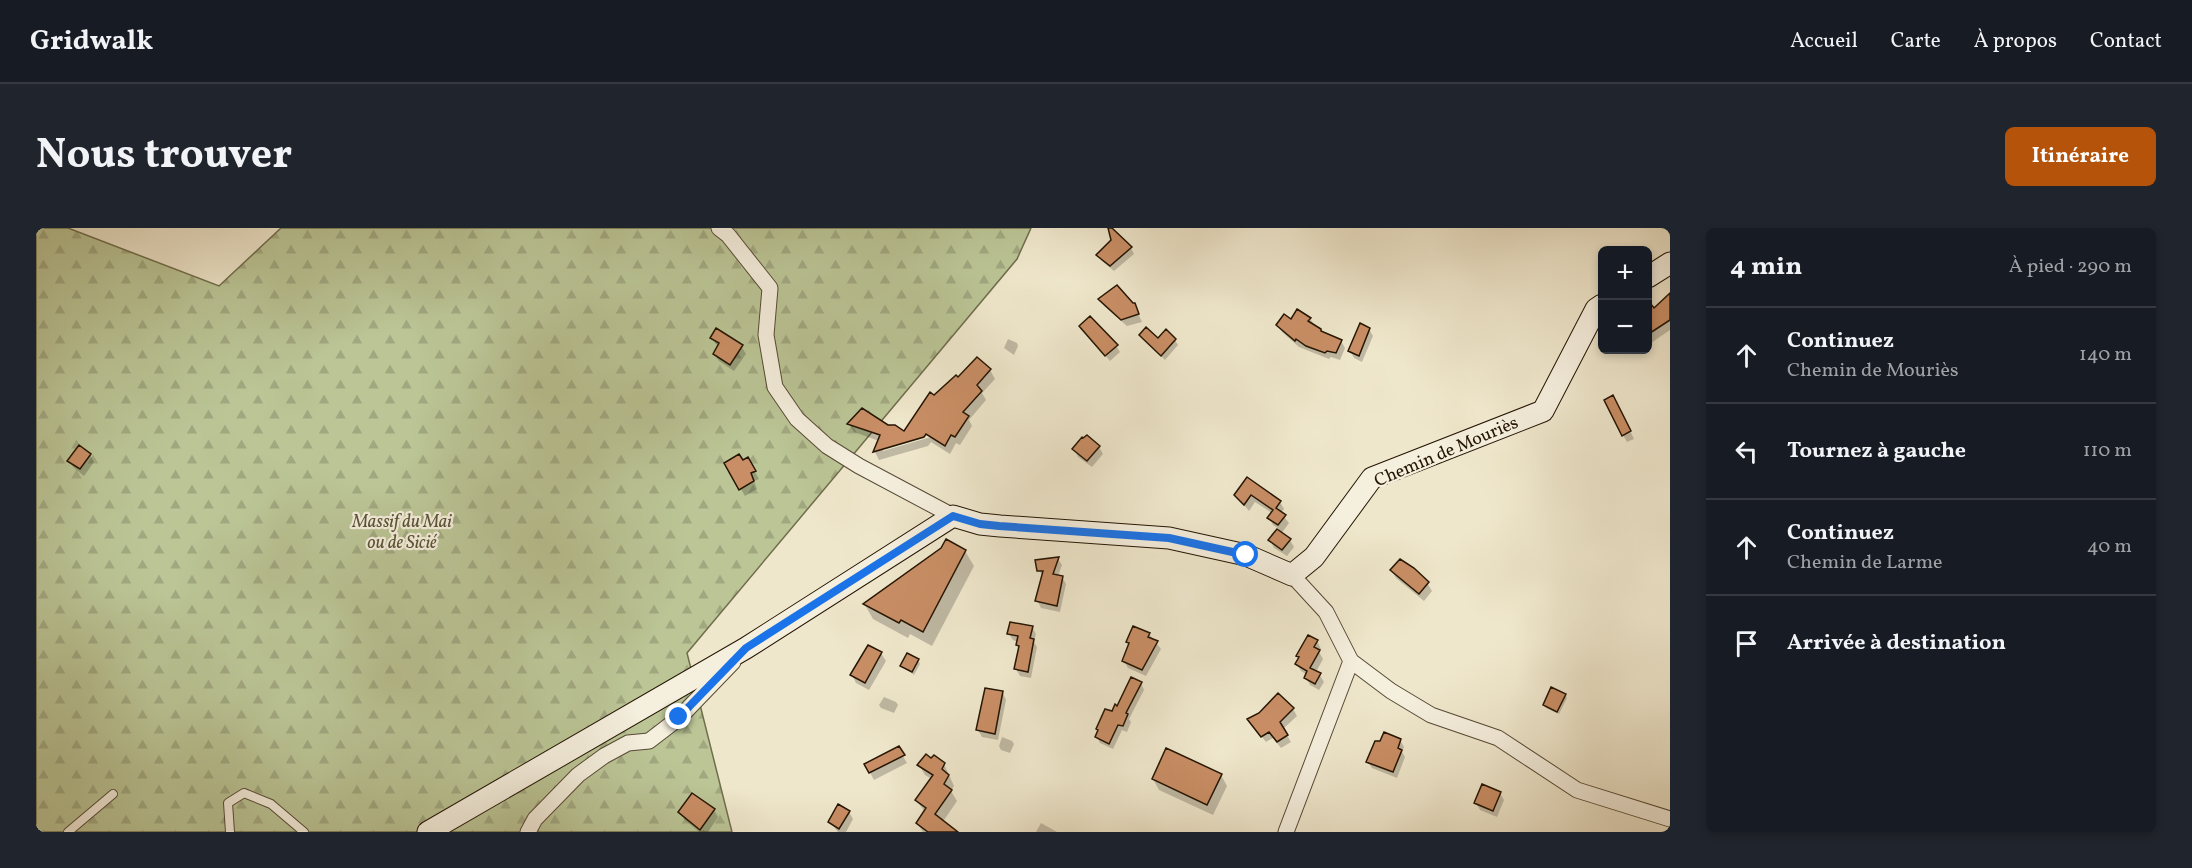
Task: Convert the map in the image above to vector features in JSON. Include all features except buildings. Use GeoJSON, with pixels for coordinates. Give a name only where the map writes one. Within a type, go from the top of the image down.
{"type":"FeatureCollection","features":[{"type":"Feature","properties":{"kind":"street"},"geometry":{"type":"LineString","coordinates":[[718,228],[728,235],[770,288],[766,335],[775,387],[796,419],[827,446],[859,466],[953,516],[980,524],[1169,538],[1246,555],[1292,575],[1326,612],[1351,661],[1391,691],[1431,715],[1498,738],[1577,790],[1670,819]]}},
{"type":"Feature","properties":{"kind":"street"},"geometry":{"type":"LineString","coordinates":[[1652,274],[1670,263]]}},
{"type":"Feature","properties":{"kind":"street","name":"Chemin de Mouriès"},"geometry":{"type":"LineString","coordinates":[[1292,575],[1314,557],[1372,478],[1543,411],[1598,308]]}},
{"type":"Feature","properties":{"kind":"street"},"geometry":{"type":"LineString","coordinates":[[428,832],[746,648],[953,516]]}},
{"type":"Feature","properties":{"kind":"street"},"geometry":{"type":"LineString","coordinates":[[528,832],[535,819],[578,775],[604,756],[628,743],[649,741],[679,717],[746,648]]}},
{"type":"Feature","properties":{"kind":"street"},"geometry":{"type":"LineString","coordinates":[[1286,832],[1351,661]]}},
{"type":"Feature","properties":{"kind":"lane"},"geometry":{"type":"LineString","coordinates":[[230,832],[228,803],[244,793],[271,804],[304,832]]}},
{"type":"Feature","properties":{"kind":"lane"},"geometry":{"type":"LineString","coordinates":[[68,832],[113,794]]}},
{"type":"Feature","properties":{"kind":"green space","name":"Massif du Mai ou de Sicié"},"geometry":{"type":"Polygon","coordinates":[[[36,228],[68,228],[219,286],[281,228],[1031,228],[1017,259],[687,653],[732,832],[36,832],[36,228]]]}},
{"type":"Feature","properties":{"kind":"route"},"geometry":{"type":"LineString","coordinates":[[679,717],[746,648],[953,516],[980,524],[999,526],[1169,538],[1246,555]]}}]}
